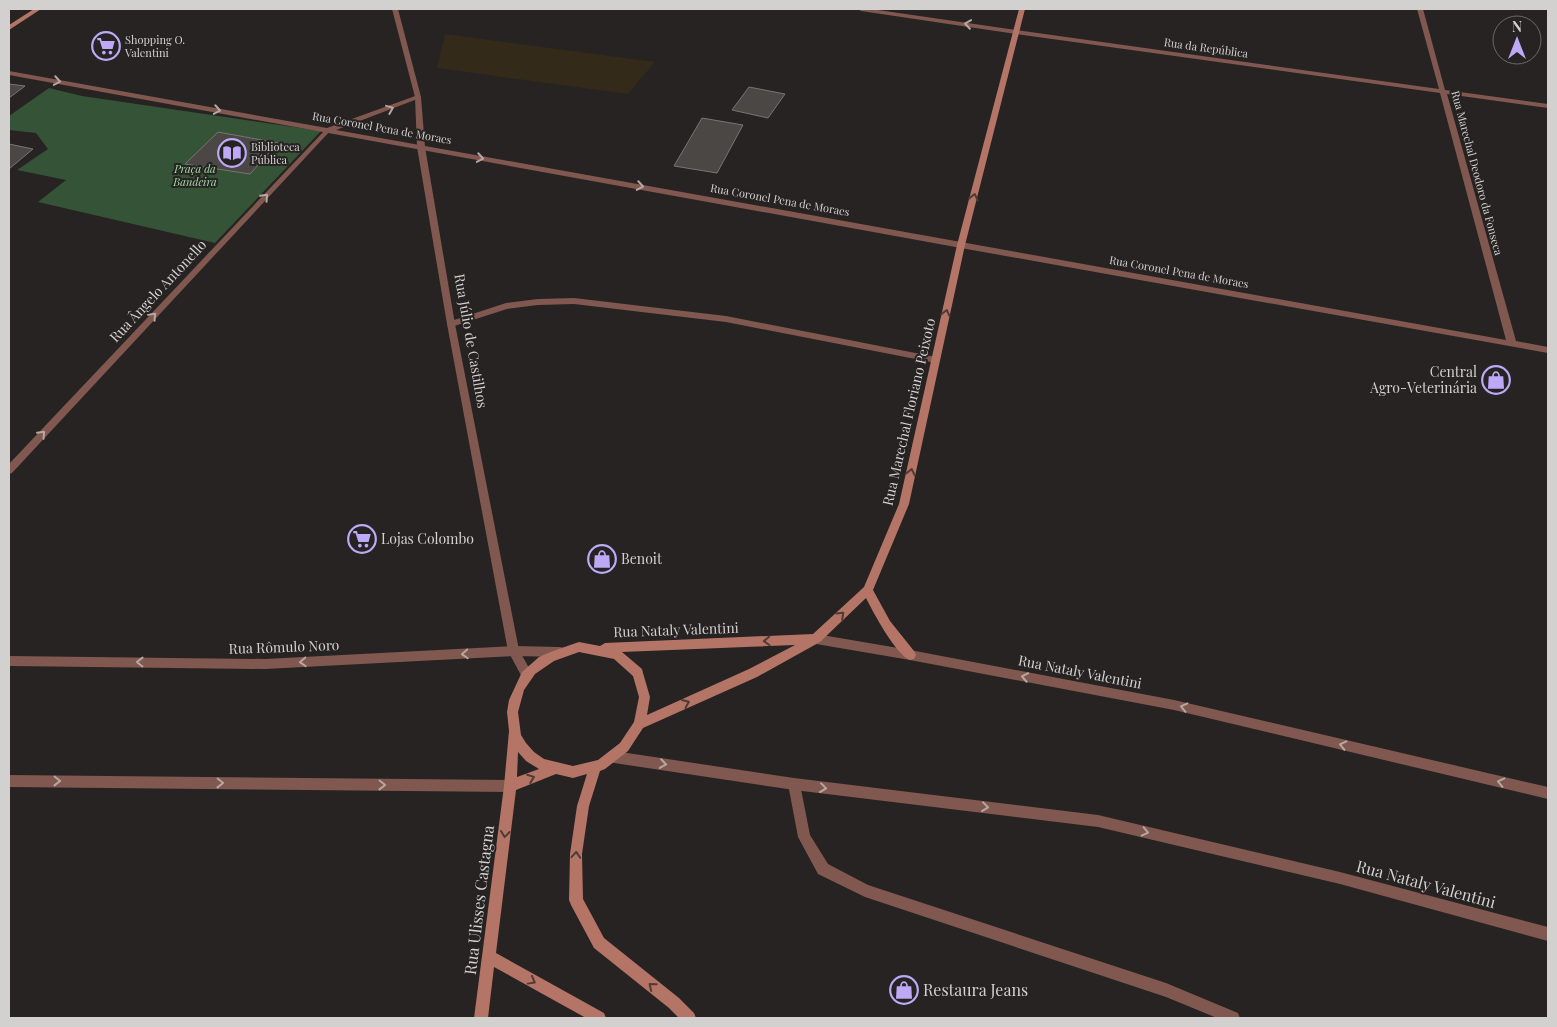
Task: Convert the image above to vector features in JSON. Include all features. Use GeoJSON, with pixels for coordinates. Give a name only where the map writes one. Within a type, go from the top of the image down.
{"type":"FeatureCollection","features":[{"type":"Feature","properties":{"kind":"main road"},"geometry":{"type":"LineString","coordinates":[[9,28],[38,9]]}},
{"type":"Feature","properties":{"kind":"main road","name":"Rua Marechal Floriano Peixoto"},"geometry":{"type":"LineString","coordinates":[[641,723],[754,673],[816,639],[868,590],[904,504],[962,244],[1022,9]]}},
{"type":"Feature","properties":{"kind":"main road"},"geometry":{"type":"LineString","coordinates":[[868,590],[878,612],[891,633],[910,655]]}},
{"type":"Feature","properties":{"kind":"main road","name":"Rua Nataly Valentini"},"geometry":{"type":"LineString","coordinates":[[599,648],[816,639]]}},
{"type":"Feature","properties":{"kind":"main road"},"geometry":{"type":"LineString","coordinates":[[578,648],[599,648],[618,655],[632,667],[642,683],[645,702],[641,723],[631,742],[614,757],[595,767],[573,771],[552,770],[510,786],[512,711],[517,692],[527,675],[542,662],[560,652],[578,648]]}},
{"type":"Feature","properties":{"kind":"main road"},"geometry":{"type":"LineString","coordinates":[[513,729],[521,747],[527,754],[552,770]]}},
{"type":"Feature","properties":{"kind":"main road"},"geometry":{"type":"LineString","coordinates":[[595,767],[583,806],[576,854],[576,900],[599,943],[674,1003],[689,1018]]}},
{"type":"Feature","properties":{"kind":"main road","name":"Rua Ulisses Castagna"},"geometry":{"type":"LineString","coordinates":[[481,1018],[510,786]]}},
{"type":"Feature","properties":{"kind":"main road"},"geometry":{"type":"LineString","coordinates":[[490,957],[600,1018]]}},
{"type":"Feature","properties":{"kind":"street","name":"Rua Júlio de Castilhos"},"geometry":{"type":"LineString","coordinates":[[395,9],[418,97],[421,147],[451,324],[514,651],[527,675]]}},
{"type":"Feature","properties":{"kind":"street","name":"Rua da República"},"geometry":{"type":"LineString","coordinates":[[861,9],[1548,106]]}},
{"type":"Feature","properties":{"kind":"street","name":"Rua Marechal Deodoro da Fonseca"},"geometry":{"type":"LineString","coordinates":[[1420,9],[1512,344]]}},
{"type":"Feature","properties":{"kind":"street","name":"Rua Coronel Pena de Moraes"},"geometry":{"type":"LineString","coordinates":[[9,73],[1548,350]]}},
{"type":"Feature","properties":{"kind":"street"},"geometry":{"type":"LineString","coordinates":[[328,130],[386,111],[418,97]]}},
{"type":"Feature","properties":{"kind":"street","name":"Rua Ângelo Antonello"},"geometry":{"type":"LineString","coordinates":[[9,470],[328,130]]}},
{"type":"Feature","properties":{"kind":"street"},"geometry":{"type":"LineString","coordinates":[[451,324],[506,306],[538,302],[574,301],[726,319],[936,360]]}},
{"type":"Feature","properties":{"kind":"street","name":"Rua Nataly Valentini"},"geometry":{"type":"LineString","coordinates":[[816,639],[1174,705],[1548,793]]}},
{"type":"Feature","properties":{"kind":"street","name":"Rua Rômulo Noro"},"geometry":{"type":"LineString","coordinates":[[9,661],[265,664],[514,651],[560,652]]}},
{"type":"Feature","properties":{"kind":"street","name":"Rua Nataly Valentini"},"geometry":{"type":"LineString","coordinates":[[614,757],[794,784],[1098,821],[1340,878],[1548,934]]}},
{"type":"Feature","properties":{"kind":"street"},"geometry":{"type":"LineString","coordinates":[[9,780],[510,786]]}},
{"type":"Feature","properties":{"kind":"street"},"geometry":{"type":"LineString","coordinates":[[794,784],[804,837],[823,869],[866,891],[1166,990],[1233,1018]]}},
{"type":"Feature","properties":{"kind":"shaded area"},"geometry":{"type":"Polygon","coordinates":[[[445,34],[655,62],[628,94],[437,68],[445,34]]]}},
{"type":"Feature","properties":{"kind":"green space","name":"Praça da Bandeira"},"geometry":{"type":"Polygon","coordinates":[[[49,88],[82,96],[321,131],[215,243],[38,202],[66,180],[17,170],[48,149],[36,133],[9,130],[9,116],[49,88]]]}},
{"type":"Feature","properties":{"kind":"building"},"geometry":{"type":"Polygon","coordinates":[[[9,84],[25,86],[9,98],[9,84]]]}},
{"type":"Feature","properties":{"kind":"building"},"geometry":{"type":"Polygon","coordinates":[[[749,87],[785,94],[768,118],[732,110],[749,87]]]}},
{"type":"Feature","properties":{"kind":"building"},"geometry":{"type":"Polygon","coordinates":[[[702,118],[743,125],[717,173],[674,166],[702,118]]]}},
{"type":"Feature","properties":{"kind":"building","name":"Biblioteca Pública"},"geometry":{"type":"Polygon","coordinates":[[[218,132],[278,143],[250,174],[185,164],[218,132]]]}},
{"type":"Feature","properties":{"kind":"building"},"geometry":{"type":"Polygon","coordinates":[[[9,144],[33,149],[9,169],[9,144]]]}},
{"type":"Feature","properties":{"kind":"place","name":"Shopping O. Valentini"},"geometry":{"type":"Point","coordinates":[106,46]}},
{"type":"Feature","properties":{"kind":"place","name":"Biblioteca Pública"},"geometry":{"type":"Point","coordinates":[232,153]}},
{"type":"Feature","properties":{"kind":"place","name":"Central Agro-Veterinária"},"geometry":{"type":"Point","coordinates":[1496,380]}},
{"type":"Feature","properties":{"kind":"place","name":"Lojas Colombo"},"geometry":{"type":"Point","coordinates":[362,539]}},
{"type":"Feature","properties":{"kind":"place","name":"Benoit"},"geometry":{"type":"Point","coordinates":[602,559]}},
{"type":"Feature","properties":{"kind":"place","name":"Restaura Jeans"},"geometry":{"type":"Point","coordinates":[904,990]}}]}
